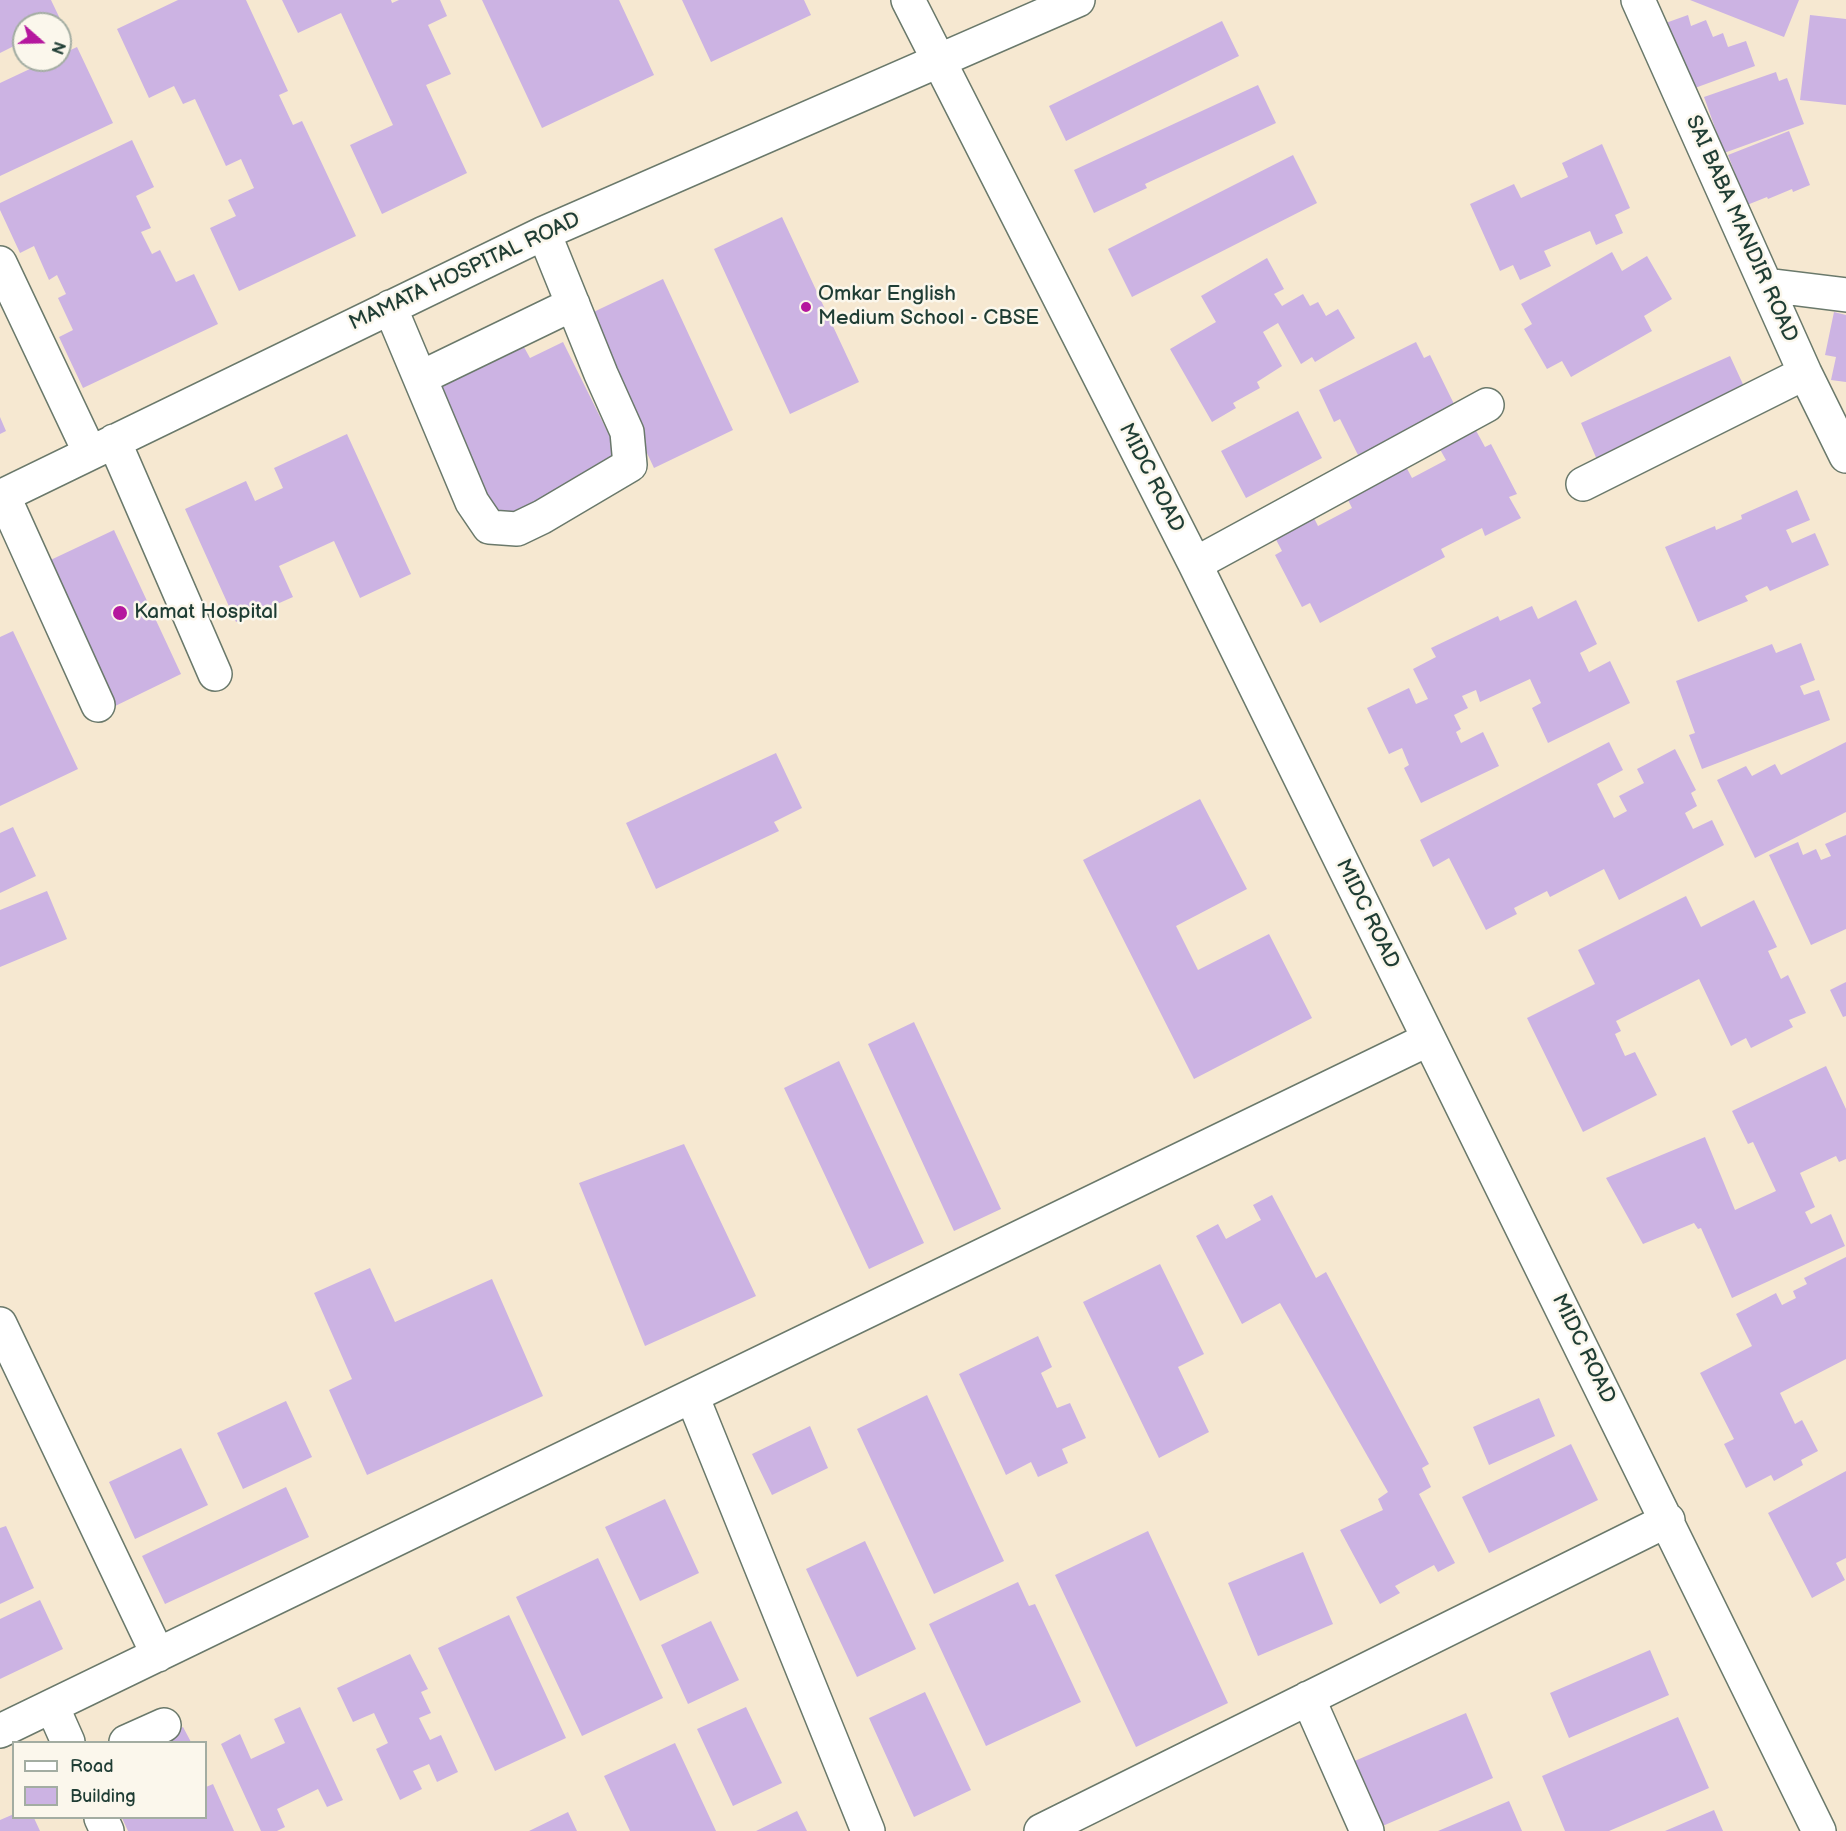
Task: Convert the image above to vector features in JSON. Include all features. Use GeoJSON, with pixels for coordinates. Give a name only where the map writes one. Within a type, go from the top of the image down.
{"type":"FeatureCollection","features":[{"type":"Feature","properties":{"kind":"street","name":"MIDC ROAD"},"geometry":{"type":"LineString","coordinates":[[908,0],[1195,564],[1428,1039],[1668,1520],[1819,1831]]}},
{"type":"Feature","properties":{"kind":"street","name":"MAMATA HOSPITAL ROAD"},"geometry":{"type":"LineString","coordinates":[[1,496],[544,233],[1078,0]]}},
{"type":"Feature","properties":{"kind":"street","name":"SAI BABA MANDIR ROAD"},"geometry":{"type":"LineString","coordinates":[[1638,0],[1805,373],[1846,456]]}},
{"type":"Feature","properties":{"kind":"street"},"geometry":{"type":"LineString","coordinates":[[390,308],[472,502],[489,527],[517,529],[534,521],[630,465],[627,432],[544,233]]}},
{"type":"Feature","properties":{"kind":"street"},"geometry":{"type":"LineString","coordinates":[[0,263],[102,447],[215,674]]}},
{"type":"Feature","properties":{"kind":"street"},"geometry":{"type":"LineString","coordinates":[[1767,285],[1846,295]]}},
{"type":"Feature","properties":{"kind":"street"},"geometry":{"type":"LineString","coordinates":[[420,378],[573,304]]}},
{"type":"Feature","properties":{"kind":"street"},"geometry":{"type":"LineString","coordinates":[[1583,484],[1805,373]]}},
{"type":"Feature","properties":{"kind":"street"},"geometry":{"type":"LineString","coordinates":[[1195,564],[1487,405]]}},
{"type":"Feature","properties":{"kind":"street"},"geometry":{"type":"LineString","coordinates":[[1,496],[98,705]]}},
{"type":"Feature","properties":{"kind":"street"},"geometry":{"type":"LineString","coordinates":[[0,1731],[1428,1039]]}},
{"type":"Feature","properties":{"kind":"street"},"geometry":{"type":"LineString","coordinates":[[0,1324],[158,1655]]}},
{"type":"Feature","properties":{"kind":"street"},"geometry":{"type":"LineString","coordinates":[[692,1396],[868,1831]]}},
{"type":"Feature","properties":{"kind":"street"},"geometry":{"type":"LineString","coordinates":[[1041,1831],[1668,1520]]}},
{"type":"Feature","properties":{"kind":"street"},"geometry":{"type":"LineString","coordinates":[[1308,1698],[1367,1831]]}},
{"type":"Feature","properties":{"kind":"street"},"geometry":{"type":"LineString","coordinates":[[52,1706],[67,1741]]}},
{"type":"Feature","properties":{"kind":"street"},"geometry":{"type":"LineString","coordinates":[[130,1741],[165,1725]]}},
{"type":"Feature","properties":{"kind":"building"},"geometry":{"type":"Polygon","coordinates":[[[0,0],[51,0],[57,12],[12,12],[12,47],[0,53],[0,0]]]}},
{"type":"Feature","properties":{"kind":"building"},"geometry":{"type":"Polygon","coordinates":[[[178,0],[246,0],[288,91],[279,95],[293,125],[302,121],[356,236],[239,291],[210,228],[236,216],[228,200],[254,188],[241,159],[226,166],[195,99],[183,104],[174,86],[149,98],[117,29],[178,0]]]}},
{"type":"Feature","properties":{"kind":"building"},"geometry":{"type":"Polygon","coordinates":[[[282,0],[391,0],[392,3],[399,0],[440,0],[447,16],[428,25],[451,74],[426,85],[467,173],[382,214],[350,145],[393,125],[341,13],[298,33],[282,0]]]}},
{"type":"Feature","properties":{"kind":"building"},"geometry":{"type":"Polygon","coordinates":[[[482,0],[619,0],[654,75],[542,128],[482,0]]]}},
{"type":"Feature","properties":{"kind":"building"},"geometry":{"type":"Polygon","coordinates":[[[682,0],[804,0],[811,15],[711,62],[682,0]]]}},
{"type":"Feature","properties":{"kind":"building"},"geometry":{"type":"Polygon","coordinates":[[[1690,0],[1799,0],[1784,37],[1690,0]]]}},
{"type":"Feature","properties":{"kind":"building"},"geometry":{"type":"Polygon","coordinates":[[[1688,15],[1691,26],[1706,20],[1713,37],[1723,33],[1728,47],[1746,41],[1755,66],[1684,92],[1660,25],[1688,15]]]}},
{"type":"Feature","properties":{"kind":"building"},"geometry":{"type":"Polygon","coordinates":[[[1810,15],[1846,19],[1846,105],[1800,100],[1810,15]]]}},
{"type":"Feature","properties":{"kind":"building"},"geometry":{"type":"Polygon","coordinates":[[[1222,21],[1239,56],[1066,141],[1049,106],[1222,21]]]}},
{"type":"Feature","properties":{"kind":"building"},"geometry":{"type":"Polygon","coordinates":[[[77,47],[113,123],[0,176],[0,83],[23,72],[72,72],[72,49],[77,47]]]}},
{"type":"Feature","properties":{"kind":"building"},"geometry":{"type":"Polygon","coordinates":[[[1776,72],[1779,81],[1787,78],[1804,124],[1724,153],[1704,97],[1776,72]]]}},
{"type":"Feature","properties":{"kind":"building"},"geometry":{"type":"Polygon","coordinates":[[[1258,85],[1276,123],[1145,184],[1147,188],[1094,213],[1074,170],[1258,85]]]}},
{"type":"Feature","properties":{"kind":"building"},"geometry":{"type":"Polygon","coordinates":[[[1789,131],[1810,185],[1747,205],[1728,155],[1789,131]]]}},
{"type":"Feature","properties":{"kind":"building"},"geometry":{"type":"Polygon","coordinates":[[[132,140],[154,187],[136,196],[151,228],[141,232],[152,254],[160,250],[176,282],[194,274],[218,324],[83,388],[59,337],[73,330],[58,298],[66,294],[57,275],[49,280],[34,246],[20,253],[0,210],[0,203],[132,140]]]}},
{"type":"Feature","properties":{"kind":"building"},"geometry":{"type":"Polygon","coordinates":[[[1602,144],[1630,208],[1615,215],[1623,233],[1596,245],[1590,231],[1544,251],[1551,266],[1520,280],[1513,265],[1500,271],[1470,204],[1514,184],[1521,198],[1568,177],[1562,163],[1602,144]]]}},
{"type":"Feature","properties":{"kind":"building"},"geometry":{"type":"Polygon","coordinates":[[[1293,155],[1317,203],[1132,297],[1108,249],[1293,155]]]}},
{"type":"Feature","properties":{"kind":"building"},"geometry":{"type":"Polygon","coordinates":[[[782,217],[859,382],[790,414],[714,249],[782,217]]]}},
{"type":"Feature","properties":{"kind":"building"},"geometry":{"type":"Polygon","coordinates":[[[1612,252],[1622,271],[1647,256],[1672,299],[1644,316],[1652,331],[1571,377],[1562,361],[1547,369],[1524,329],[1532,324],[1521,304],[1612,252]]]}},
{"type":"Feature","properties":{"kind":"building"},"geometry":{"type":"Polygon","coordinates":[[[1267,258],[1284,289],[1274,294],[1282,306],[1303,294],[1310,306],[1318,302],[1326,316],[1338,309],[1355,338],[1315,362],[1312,357],[1301,364],[1278,323],[1263,332],[1282,366],[1257,382],[1260,388],[1233,403],[1236,408],[1212,422],[1170,349],[1216,322],[1201,296],[1267,258]]]}},
{"type":"Feature","properties":{"kind":"building"},"geometry":{"type":"Polygon","coordinates":[[[663,279],[733,430],[654,468],[583,317],[663,279]]]}},
{"type":"Feature","properties":{"kind":"building"},"geometry":{"type":"Polygon","coordinates":[[[1834,312],[1846,315],[1846,382],[1831,380],[1836,357],[1825,355],[1834,312]]]}},
{"type":"Feature","properties":{"kind":"building"},"geometry":{"type":"Polygon","coordinates":[[[519,338],[530,358],[563,342],[621,459],[497,522],[428,384],[519,338]]]}},
{"type":"Feature","properties":{"kind":"building"},"geometry":{"type":"Polygon","coordinates":[[[1416,342],[1424,358],[1430,355],[1455,406],[1358,455],[1340,419],[1334,422],[1319,390],[1416,342]]]}},
{"type":"Feature","properties":{"kind":"building"},"geometry":{"type":"Polygon","coordinates":[[[1730,356],[1747,393],[1598,462],[1581,423],[1730,356]]]}},
{"type":"Feature","properties":{"kind":"building"},"geometry":{"type":"Polygon","coordinates":[[[1298,411],[1322,458],[1246,498],[1221,451],[1298,411]]]}},
{"type":"Feature","properties":{"kind":"building"},"geometry":{"type":"Polygon","coordinates":[[[0,417],[6,431],[0,434],[0,417]]]}},
{"type":"Feature","properties":{"kind":"building"},"geometry":{"type":"Polygon","coordinates":[[[1473,425],[1485,447],[1491,444],[1517,494],[1509,497],[1521,518],[1485,536],[1482,528],[1441,549],[1445,557],[1320,623],[1310,603],[1302,607],[1275,555],[1282,551],[1271,530],[1310,510],[1318,526],[1352,508],[1344,492],[1403,461],[1412,478],[1446,460],[1437,444],[1473,425]]]}},
{"type":"Feature","properties":{"kind":"building"},"geometry":{"type":"Polygon","coordinates":[[[347,434],[411,574],[360,598],[334,541],[279,566],[293,597],[236,622],[185,509],[246,481],[255,501],[283,488],[274,468],[347,434]]]}},
{"type":"Feature","properties":{"kind":"building"},"geometry":{"type":"Polygon","coordinates":[[[1797,490],[1810,520],[1786,530],[1792,543],[1815,533],[1829,565],[1770,591],[1767,586],[1745,596],[1748,601],[1698,622],[1665,547],[1715,526],[1716,530],[1742,519],[1741,515],[1797,490]]]}},
{"type":"Feature","properties":{"kind":"building"},"geometry":{"type":"Polygon","coordinates":[[[114,530],[181,674],[107,710],[40,565],[114,530]]]}},
{"type":"Feature","properties":{"kind":"building"},"geometry":{"type":"Polygon","coordinates":[[[1576,600],[1597,644],[1580,653],[1589,672],[1610,661],[1630,703],[1548,743],[1532,708],[1541,703],[1530,679],[1480,702],[1476,690],[1462,696],[1468,708],[1454,715],[1461,729],[1456,732],[1461,743],[1483,732],[1499,766],[1421,803],[1404,768],[1409,765],[1402,748],[1389,754],[1367,708],[1409,688],[1416,704],[1428,699],[1413,669],[1436,657],[1431,648],[1498,616],[1500,621],[1532,606],[1538,619],[1576,600]]]}},
{"type":"Feature","properties":{"kind":"building"},"geometry":{"type":"Polygon","coordinates":[[[13,631],[78,769],[0,806],[0,637],[13,631]]]}},
{"type":"Feature","properties":{"kind":"building"},"geometry":{"type":"Polygon","coordinates":[[[1801,643],[1815,680],[1800,686],[1804,695],[1819,690],[1830,720],[1702,769],[1689,735],[1695,733],[1676,681],[1772,644],[1776,653],[1801,643]]]}},
{"type":"Feature","properties":{"kind":"building"},"geometry":{"type":"Polygon","coordinates":[[[1609,742],[1623,770],[1597,784],[1614,818],[1627,811],[1619,796],[1644,783],[1637,769],[1675,749],[1696,790],[1691,793],[1697,806],[1685,813],[1693,829],[1712,820],[1724,845],[1619,900],[1604,869],[1550,897],[1547,891],[1514,908],[1517,914],[1486,930],[1449,858],[1433,867],[1420,840],[1609,742]]]}},
{"type":"Feature","properties":{"kind":"building"},"geometry":{"type":"Polygon","coordinates":[[[1846,742],[1846,812],[1755,858],[1717,780],[1746,766],[1752,776],[1775,764],[1781,775],[1846,742]]]}},
{"type":"Feature","properties":{"kind":"building"},"geometry":{"type":"Polygon","coordinates":[[[776,753],[802,808],[774,822],[779,831],[656,889],[626,823],[776,753]]]}},
{"type":"Feature","properties":{"kind":"building"},"geometry":{"type":"Polygon","coordinates":[[[1200,799],[1247,889],[1176,926],[1198,970],[1269,934],[1312,1018],[1194,1079],[1083,860],[1200,799]]]}},
{"type":"Feature","properties":{"kind":"building"},"geometry":{"type":"Polygon","coordinates":[[[13,827],[36,876],[0,893],[0,833],[13,827]]]}},
{"type":"Feature","properties":{"kind":"building"},"geometry":{"type":"Polygon","coordinates":[[[1846,835],[1846,929],[1811,945],[1769,855],[1798,842],[1803,855],[1816,849],[1821,860],[1831,856],[1825,844],[1846,835]]]}},
{"type":"Feature","properties":{"kind":"building"},"geometry":{"type":"Polygon","coordinates":[[[47,891],[67,939],[0,967],[0,910],[47,891]]]}},
{"type":"Feature","properties":{"kind":"building"},"geometry":{"type":"Polygon","coordinates":[[[1686,896],[1701,927],[1754,900],[1777,947],[1768,951],[1781,979],[1788,975],[1806,1013],[1789,1020],[1793,1027],[1751,1048],[1746,1038],[1731,1046],[1699,979],[1616,1021],[1621,1031],[1615,1034],[1625,1056],[1635,1052],[1657,1095],[1583,1132],[1527,1018],[1595,984],[1578,950],[1686,896]]]}},
{"type":"Feature","properties":{"kind":"building"},"geometry":{"type":"Polygon","coordinates":[[[1846,982],[1846,1016],[1843,1017],[1830,990],[1846,982]]]}},
{"type":"Feature","properties":{"kind":"building"},"geometry":{"type":"Polygon","coordinates":[[[914,1022],[1001,1209],[954,1231],[868,1044],[914,1022]]]}},
{"type":"Feature","properties":{"kind":"building"},"geometry":{"type":"Polygon","coordinates":[[[839,1061],[924,1243],[869,1269],[784,1088],[839,1061]]]}},
{"type":"Feature","properties":{"kind":"building"},"geometry":{"type":"Polygon","coordinates":[[[1826,1066],[1846,1109],[1846,1159],[1839,1162],[1836,1156],[1800,1173],[1815,1207],[1805,1212],[1811,1224],[1831,1214],[1845,1246],[1732,1298],[1701,1228],[1698,1229],[1694,1223],[1643,1244],[1606,1178],[1705,1137],[1735,1210],[1776,1191],[1753,1142],[1748,1144],[1732,1111],[1826,1066]]]}},
{"type":"Feature","properties":{"kind":"building"},"geometry":{"type":"Polygon","coordinates":[[[684,1144],[756,1296],[645,1346],[579,1183],[684,1144]]]}},
{"type":"Feature","properties":{"kind":"building"},"geometry":{"type":"Polygon","coordinates":[[[1272,1195],[1316,1278],[1326,1272],[1429,1464],[1422,1468],[1431,1487],[1419,1494],[1455,1563],[1438,1572],[1434,1565],[1395,1586],[1400,1593],[1380,1604],[1340,1530],[1383,1510],[1378,1499],[1388,1492],[1280,1303],[1242,1324],[1196,1236],[1218,1224],[1226,1239],[1261,1220],[1253,1205],[1272,1195]]]}},
{"type":"Feature","properties":{"kind":"building"},"geometry":{"type":"Polygon","coordinates":[[[1846,1257],[1846,1359],[1780,1393],[1795,1424],[1802,1420],[1818,1451],[1801,1460],[1803,1465],[1774,1481],[1771,1475],[1746,1488],[1724,1444],[1734,1439],[1700,1373],[1752,1346],[1736,1314],[1776,1293],[1782,1305],[1796,1298],[1793,1291],[1807,1284],[1804,1278],[1846,1257]]]}},
{"type":"Feature","properties":{"kind":"building"},"geometry":{"type":"Polygon","coordinates":[[[1160,1264],[1204,1354],[1178,1367],[1209,1432],[1159,1458],[1083,1302],[1160,1264]]]}},
{"type":"Feature","properties":{"kind":"building"},"geometry":{"type":"Polygon","coordinates":[[[370,1268],[395,1322],[492,1279],[543,1396],[367,1475],[329,1390],[352,1379],[314,1293],[370,1268]]]}},
{"type":"Feature","properties":{"kind":"building"},"geometry":{"type":"Polygon","coordinates":[[[1038,1336],[1052,1367],[1041,1373],[1057,1408],[1070,1403],[1086,1438],[1062,1449],[1068,1463],[1038,1477],[1031,1462],[1006,1475],[959,1374],[1038,1336]]]}},
{"type":"Feature","properties":{"kind":"building"},"geometry":{"type":"Polygon","coordinates":[[[927,1395],[1004,1561],[934,1594],[857,1429],[927,1395]]]}},
{"type":"Feature","properties":{"kind":"building"},"geometry":{"type":"Polygon","coordinates":[[[1539,1398],[1555,1436],[1489,1465],[1473,1427],[1539,1398]]]}},
{"type":"Feature","properties":{"kind":"building"},"geometry":{"type":"Polygon","coordinates":[[[286,1401],[312,1457],[243,1489],[217,1433],[286,1401]]]}},
{"type":"Feature","properties":{"kind":"building"},"geometry":{"type":"Polygon","coordinates":[[[810,1426],[828,1468],[772,1495],[752,1454],[810,1426]]]}},
{"type":"Feature","properties":{"kind":"building"},"geometry":{"type":"Polygon","coordinates":[[[1571,1444],[1598,1500],[1489,1553],[1462,1497],[1571,1444]]]}},
{"type":"Feature","properties":{"kind":"building"},"geometry":{"type":"Polygon","coordinates":[[[181,1448],[208,1505],[135,1539],[109,1482],[181,1448]]]}},
{"type":"Feature","properties":{"kind":"building"},"geometry":{"type":"Polygon","coordinates":[[[1846,1471],[1846,1558],[1836,1563],[1845,1580],[1812,1598],[1768,1513],[1846,1471]]]}},
{"type":"Feature","properties":{"kind":"building"},"geometry":{"type":"Polygon","coordinates":[[[286,1487],[309,1537],[165,1604],[142,1556],[286,1487]]]}},
{"type":"Feature","properties":{"kind":"building"},"geometry":{"type":"Polygon","coordinates":[[[665,1499],[699,1573],[640,1601],[605,1527],[665,1499]]]}},
{"type":"Feature","properties":{"kind":"building"},"geometry":{"type":"Polygon","coordinates":[[[6,1526],[34,1588],[0,1604],[0,1528],[6,1526]]]}},
{"type":"Feature","properties":{"kind":"building"},"geometry":{"type":"Polygon","coordinates":[[[1148,1531],[1228,1703],[1136,1747],[1055,1575],[1148,1531]]]}},
{"type":"Feature","properties":{"kind":"building"},"geometry":{"type":"Polygon","coordinates":[[[865,1541],[916,1649],[857,1677],[806,1569],[865,1541]]]}},
{"type":"Feature","properties":{"kind":"building"},"geometry":{"type":"Polygon","coordinates":[[[1303,1552],[1333,1624],[1258,1656],[1228,1583],[1303,1552]]]}},
{"type":"Feature","properties":{"kind":"building"},"geometry":{"type":"Polygon","coordinates":[[[598,1558],[663,1698],[582,1736],[516,1597],[598,1558]]]}},
{"type":"Feature","properties":{"kind":"building"},"geometry":{"type":"Polygon","coordinates":[[[1018,1582],[1029,1606],[1035,1604],[1081,1702],[986,1746],[929,1624],[1018,1582]]]}},
{"type":"Feature","properties":{"kind":"building"},"geometry":{"type":"Polygon","coordinates":[[[40,1600],[63,1649],[0,1679],[0,1619],[40,1600]]]}},
{"type":"Feature","properties":{"kind":"building"},"geometry":{"type":"Polygon","coordinates":[[[509,1615],[566,1738],[495,1771],[438,1648],[509,1615]]]}},
{"type":"Feature","properties":{"kind":"building"},"geometry":{"type":"Polygon","coordinates":[[[711,1621],[739,1680],[688,1704],[661,1645],[711,1621]]]}},
{"type":"Feature","properties":{"kind":"building"},"geometry":{"type":"Polygon","coordinates":[[[1650,1650],[1669,1695],[1569,1738],[1550,1693],[1650,1650]]]}},
{"type":"Feature","properties":{"kind":"building"},"geometry":{"type":"Polygon","coordinates":[[[410,1654],[428,1689],[421,1692],[431,1713],[419,1718],[430,1740],[441,1735],[458,1772],[437,1782],[429,1764],[413,1771],[422,1789],[400,1800],[376,1749],[388,1743],[374,1713],[353,1722],[337,1688],[410,1654]]]}},
{"type":"Feature","properties":{"kind":"building"},"geometry":{"type":"Polygon","coordinates":[[[925,1692],[971,1790],[914,1817],[869,1718],[925,1692]]]}},
{"type":"Feature","properties":{"kind":"building"},"geometry":{"type":"Polygon","coordinates":[[[300,1707],[343,1800],[327,1807],[318,1789],[277,1809],[285,1827],[277,1831],[261,1831],[221,1744],[240,1734],[251,1759],[285,1743],[274,1719],[300,1707]]]}},
{"type":"Feature","properties":{"kind":"building"},"geometry":{"type":"Polygon","coordinates":[[[746,1707],[782,1783],[733,1806],[697,1729],[746,1707]]]}},
{"type":"Feature","properties":{"kind":"building"},"geometry":{"type":"Polygon","coordinates":[[[1466,1713],[1493,1778],[1378,1828],[1350,1763],[1466,1713]]]}},
{"type":"Feature","properties":{"kind":"building"},"geometry":{"type":"Polygon","coordinates":[[[1678,1717],[1709,1788],[1609,1831],[1565,1831],[1542,1776],[1678,1717]]]}},
{"type":"Feature","properties":{"kind":"building"},"geometry":{"type":"Polygon","coordinates":[[[183,1727],[190,1741],[151,1741],[183,1727]]]}},
{"type":"Feature","properties":{"kind":"building"},"geometry":{"type":"Polygon","coordinates":[[[675,1743],[716,1831],[630,1831],[604,1776],[675,1743]]]}},
{"type":"Feature","properties":{"kind":"building"},"geometry":{"type":"Polygon","coordinates":[[[213,1784],[234,1831],[128,1831],[122,1819],[207,1819],[207,1787],[213,1784]]]}},
{"type":"Feature","properties":{"kind":"building"},"geometry":{"type":"Polygon","coordinates":[[[1509,1801],[1522,1831],[1438,1831],[1509,1801]]]}},
{"type":"Feature","properties":{"kind":"building"},"geometry":{"type":"Polygon","coordinates":[[[1714,1810],[1723,1831],[1665,1831],[1714,1810]]]}},
{"type":"Feature","properties":{"kind":"building"},"geometry":{"type":"Polygon","coordinates":[[[797,1811],[807,1831],[756,1831],[797,1811]]]}},
{"type":"Feature","properties":{"kind":"building"},"geometry":{"type":"Polygon","coordinates":[[[568,1812],[577,1831],[529,1831],[568,1812]]]}},
{"type":"Feature","properties":{"kind":"building"},"geometry":{"type":"Polygon","coordinates":[[[12,1815],[12,1819],[34,1819],[40,1831],[0,1831],[0,1820],[12,1815]]]}},
{"type":"Feature","properties":{"kind":"place","name":"Omkar English Medium School - CBSE"},"geometry":{"type":"Point","coordinates":[806,307]}},
{"type":"Feature","properties":{"kind":"place","name":"Kamat Hospital"},"geometry":{"type":"Point","coordinates":[120,613]}}]}
